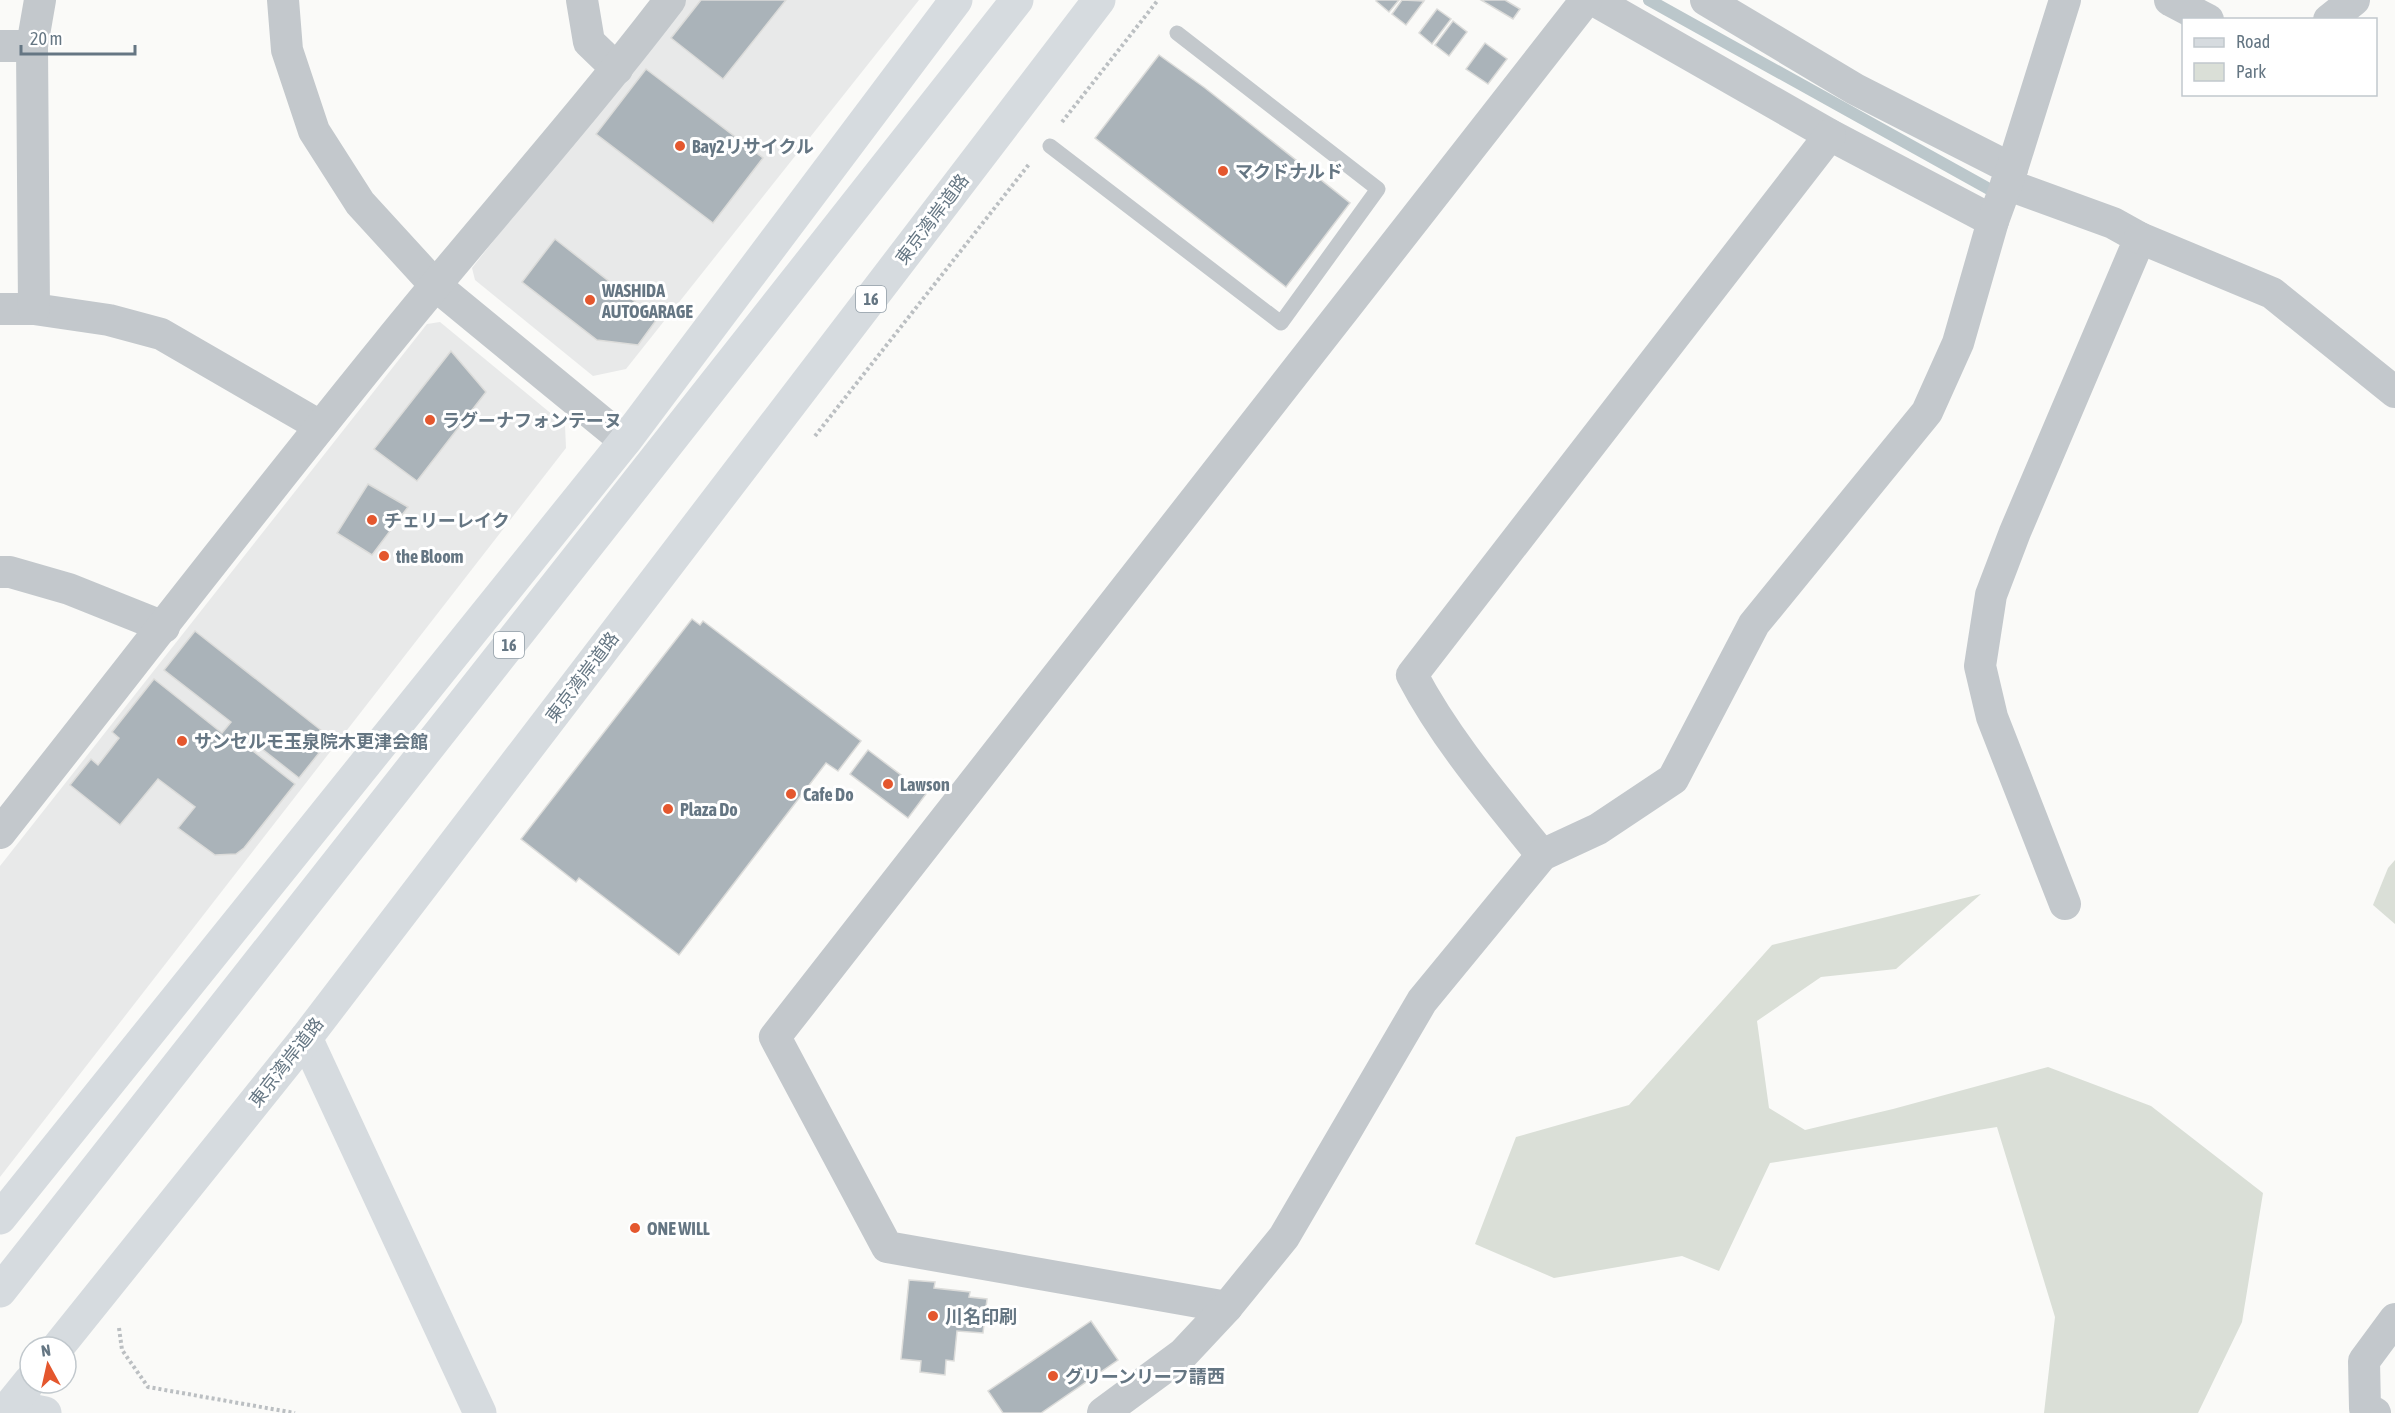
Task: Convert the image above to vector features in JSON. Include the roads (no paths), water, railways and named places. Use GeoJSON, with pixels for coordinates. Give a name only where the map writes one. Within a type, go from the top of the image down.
{"type":"FeatureCollection","features":[{"type":"Feature","properties":{"kind":"main road","name":"16"},"geometry":{"type":"LineString","coordinates":[[0,1218],[625,441],[956,0]]}},
{"type":"Feature","properties":{"kind":"main road","name":"16"},"geometry":{"type":"LineString","coordinates":[[0,1291],[1017,0]]}},
{"type":"Feature","properties":{"kind":"main road","name":"東京湾岸道路"},"geometry":{"type":"LineString","coordinates":[[68,1335],[306,1038],[1099,0]]}},
{"type":"Feature","properties":{"kind":"main road"},"geometry":{"type":"LineString","coordinates":[[306,1038],[480,1413]]}},
{"type":"Feature","properties":{"kind":"main road"},"geometry":{"type":"LineString","coordinates":[[5,1408],[18,1394]]}},
{"type":"Feature","properties":{"kind":"main road"},"geometry":{"type":"LineString","coordinates":[[5,1408],[45,1413]]}},
{"type":"Feature","properties":{"kind":"street"},"geometry":{"type":"LineString","coordinates":[[34,309],[32,46],[40,0]]}},
{"type":"Feature","properties":{"kind":"street"},"geometry":{"type":"LineString","coordinates":[[283,0],[287,50],[314,131],[360,203],[435,285],[625,441]]}},
{"type":"Feature","properties":{"kind":"street"},"geometry":{"type":"LineString","coordinates":[[582,0],[589,42],[617,69]]}},
{"type":"Feature","properties":{"kind":"street"},"geometry":{"type":"LineString","coordinates":[[0,833],[320,426],[617,69],[670,0]]}},
{"type":"Feature","properties":{"kind":"street"},"geometry":{"type":"LineString","coordinates":[[1227,1307],[887,1247],[775,1037],[1586,0]]}},
{"type":"Feature","properties":{"kind":"street"},"geometry":{"type":"LineString","coordinates":[[1593,0],[1830,135],[1993,221]]}},
{"type":"Feature","properties":{"kind":"street"},"geometry":{"type":"LineString","coordinates":[[1706,0],[2009,177],[2113,223],[2140,238],[2272,292],[2395,392]]}},
{"type":"Feature","properties":{"kind":"street"},"geometry":{"type":"LineString","coordinates":[[1103,1413],[1184,1354],[1227,1307],[1284,1237],[1422,1001],[1542,855],[1598,829],[1673,779],[1754,624],[1927,412],[1958,343],[1993,221],[2065,0]]}},
{"type":"Feature","properties":{"kind":"street"},"geometry":{"type":"LineString","coordinates":[[2170,0],[2204,18]]}},
{"type":"Feature","properties":{"kind":"street"},"geometry":{"type":"LineString","coordinates":[[2332,18],[2354,0]]}},
{"type":"Feature","properties":{"kind":"street"},"geometry":{"type":"LineString","coordinates":[[0,46],[32,46]]}},
{"type":"Feature","properties":{"kind":"street"},"geometry":{"type":"LineString","coordinates":[[1542,855],[1490,790],[1425,700],[1412,675],[1830,135]]}},
{"type":"Feature","properties":{"kind":"street"},"geometry":{"type":"LineString","coordinates":[[2065,904],[1992,717],[1980,666],[1991,595],[2140,238]]}},
{"type":"Feature","properties":{"kind":"street"},"geometry":{"type":"LineString","coordinates":[[0,309],[34,309],[109,320],[161,334],[320,426]]}},
{"type":"Feature","properties":{"kind":"street"},"geometry":{"type":"LineString","coordinates":[[0,572],[10,572],[69,589],[164,627]]}},
{"type":"Feature","properties":{"kind":"street"},"geometry":{"type":"LineString","coordinates":[[2375,1413],[2365,1408],[2364,1361],[2395,1319]]}},
{"type":"Feature","properties":{"kind":"lane"},"geometry":{"type":"LineString","coordinates":[[1050,146],[1281,323],[1378,189],[1177,33]]}},
{"type":"Feature","properties":{"kind":"waterway"},"geometry":{"type":"LineString","coordinates":[[1649,0],[1989,189]]}},
{"type":"Feature","properties":{"kind":"place","name":"Bay2リサイクル"},"geometry":{"type":"Point","coordinates":[680,146]}},
{"type":"Feature","properties":{"kind":"place","name":"マクドナルド"},"geometry":{"type":"Point","coordinates":[1223,171]}},
{"type":"Feature","properties":{"kind":"place","name":"WASHIDA AUTOGARAGE"},"geometry":{"type":"Point","coordinates":[590,300]}},
{"type":"Feature","properties":{"kind":"place","name":"ラグーナフォンテーヌ"},"geometry":{"type":"Point","coordinates":[430,420]}},
{"type":"Feature","properties":{"kind":"place","name":"チェリーレイク"},"geometry":{"type":"Point","coordinates":[372,520]}},
{"type":"Feature","properties":{"kind":"place","name":"the Bloom"},"geometry":{"type":"Point","coordinates":[384,556]}},
{"type":"Feature","properties":{"kind":"place","name":"サンセルモ玉泉院木更津会館"},"geometry":{"type":"Point","coordinates":[182,741]}},
{"type":"Feature","properties":{"kind":"place","name":"Lawson"},"geometry":{"type":"Point","coordinates":[888,784]}},
{"type":"Feature","properties":{"kind":"place","name":"Cafe Do"},"geometry":{"type":"Point","coordinates":[791,794]}},
{"type":"Feature","properties":{"kind":"place","name":"Plaza Do"},"geometry":{"type":"Point","coordinates":[668,809]}},
{"type":"Feature","properties":{"kind":"place","name":"ONE WILL"},"geometry":{"type":"Point","coordinates":[635,1228]}},
{"type":"Feature","properties":{"kind":"place","name":"川名印刷"},"geometry":{"type":"Point","coordinates":[933,1316]}},
{"type":"Feature","properties":{"kind":"place","name":"グリーンリーフ請西"},"geometry":{"type":"Point","coordinates":[1053,1376]}}]}
